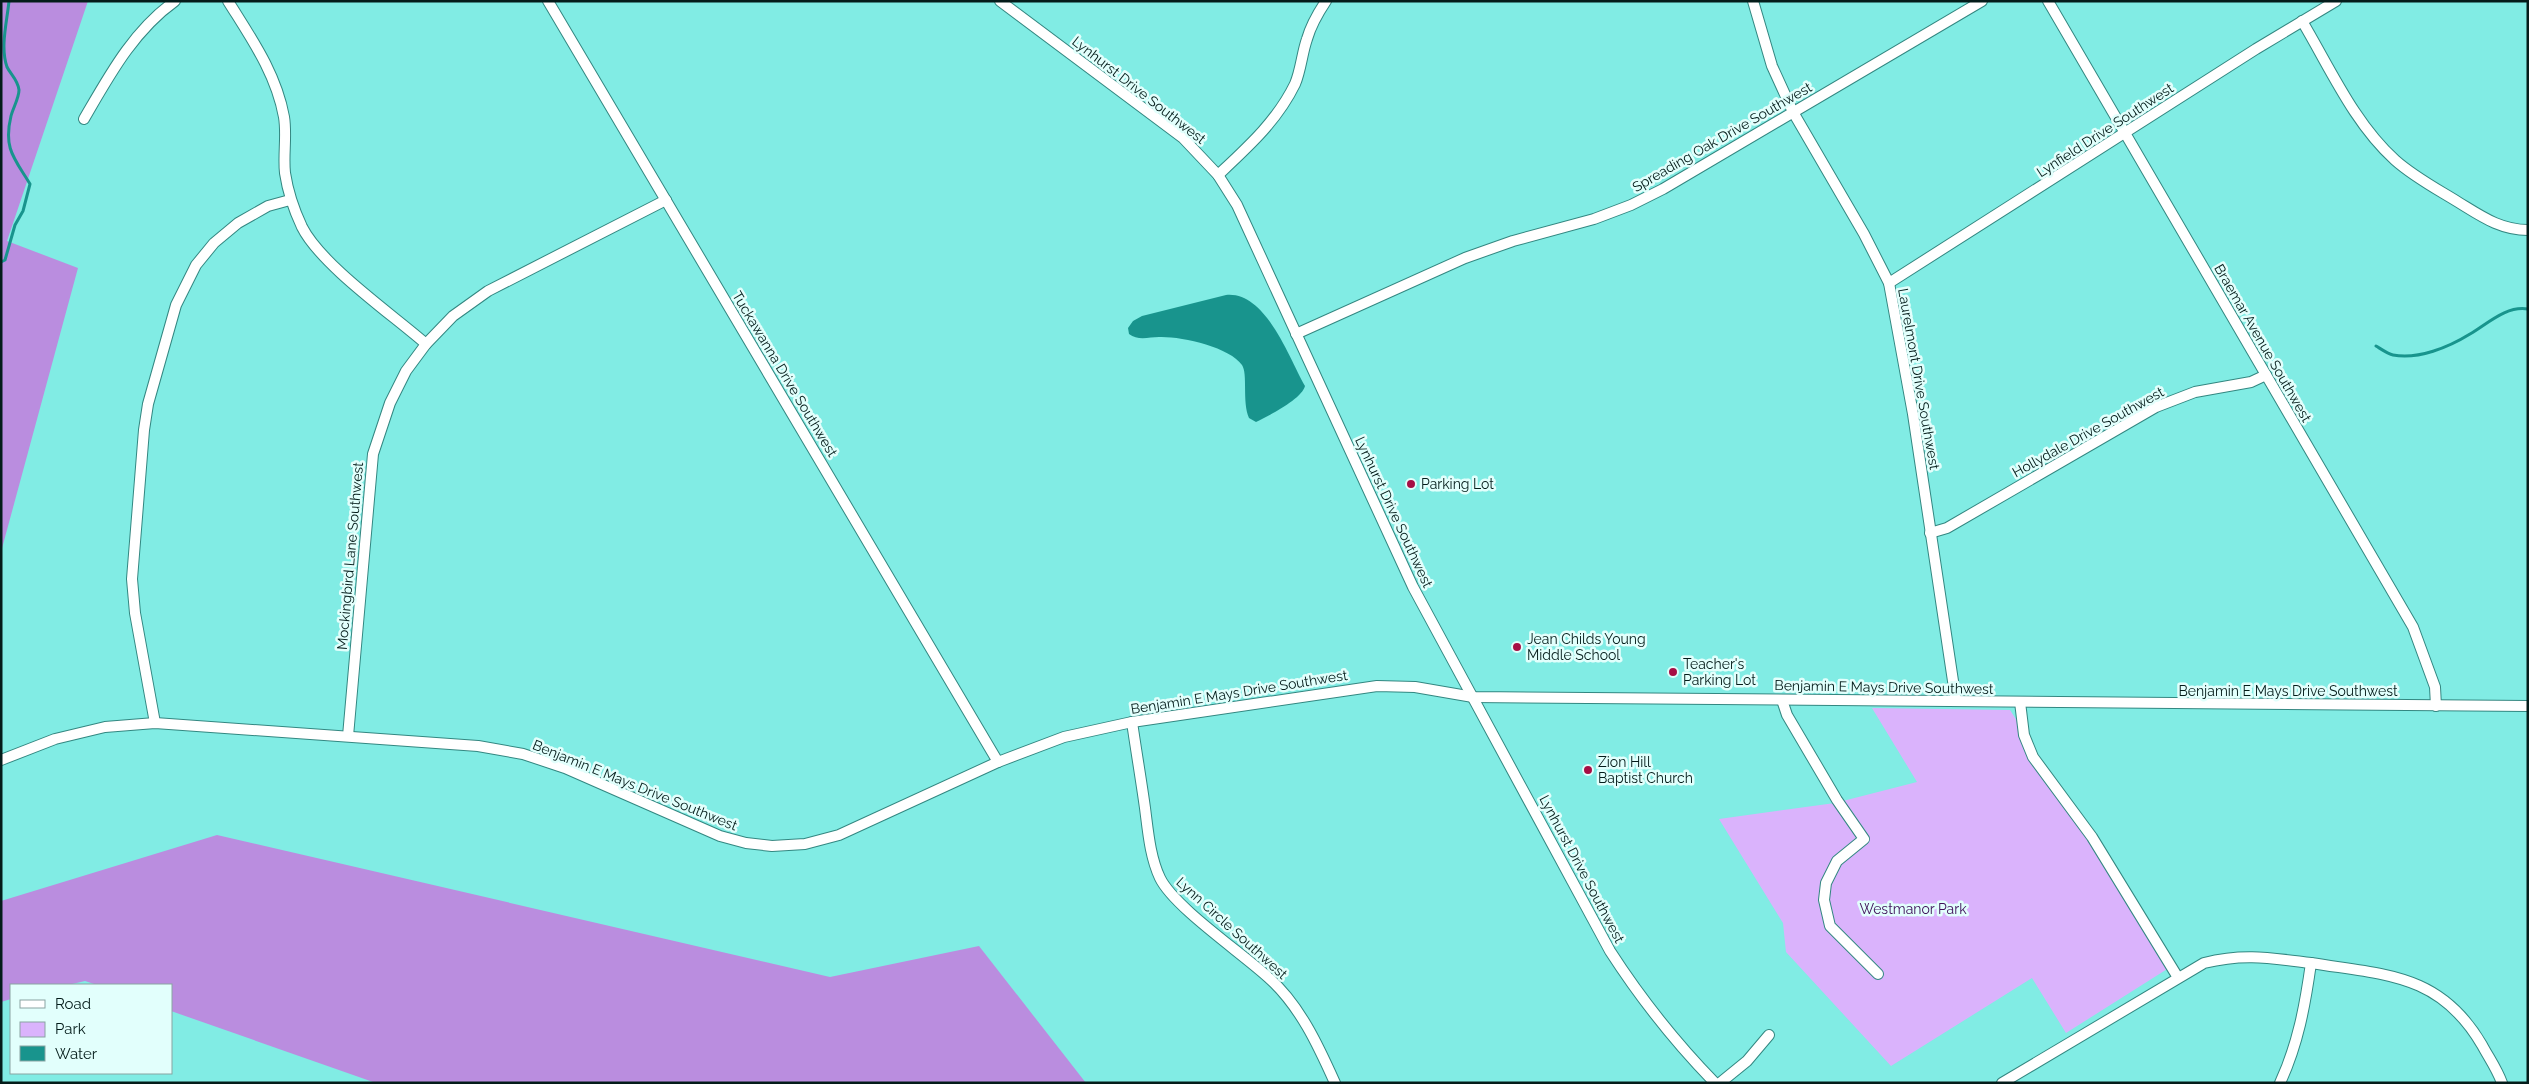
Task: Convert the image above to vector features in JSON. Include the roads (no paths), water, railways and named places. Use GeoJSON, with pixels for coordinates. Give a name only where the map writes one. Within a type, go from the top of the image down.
{"type":"FeatureCollection","features":[{"type":"Feature","properties":{"kind":"street"},"geometry":{"type":"LineString","coordinates":[[84,119],[121,56],[144,28],[175,1]]}},
{"type":"Feature","properties":{"kind":"street"},"geometry":{"type":"LineString","coordinates":[[228,1],[266,64],[277,88],[284,118],[285,173],[290,200],[303,230],[328,260],[426,344]]}},
{"type":"Feature","properties":{"kind":"street","name":"Tuckawanna Drive Southwest"},"geometry":{"type":"LineString","coordinates":[[548,1],[998,762]]}},
{"type":"Feature","properties":{"kind":"street","name":"Lynhurst Drive Southwest"},"geometry":{"type":"LineString","coordinates":[[1000,1],[1183,138],[1218,175],[1236,205],[1413,587],[1610,951],[1635,990],[1663,1026],[1715,1083]]}},
{"type":"Feature","properties":{"kind":"street"},"geometry":{"type":"LineString","coordinates":[[1218,175],[1282,110],[1296,81],[1314,20],[1326,1]]}},
{"type":"Feature","properties":{"kind":"street","name":"Laurelmont Drive Southwest"},"geometry":{"type":"LineString","coordinates":[[1753,1],[1772,66],[1793,112],[1864,234],[1889,283],[1911,404],[1956,702]]}},
{"type":"Feature","properties":{"kind":"street","name":"Spreading Oak Drive Southwest"},"geometry":{"type":"LineString","coordinates":[[1296,334],[1465,258],[1513,241],[1594,219],[1631,205],[1982,1]]}},
{"type":"Feature","properties":{"kind":"street","name":"Braemar Avenue Southwest"},"geometry":{"type":"LineString","coordinates":[[2048,1],[2413,627],[2435,687],[2436,706]]}},
{"type":"Feature","properties":{"kind":"street","name":"Lynfield Drive Southwest"},"geometry":{"type":"LineString","coordinates":[[1889,283],[2336,1]]}},
{"type":"Feature","properties":{"kind":"street"},"geometry":{"type":"LineString","coordinates":[[2302,21],[2361,122],[2396,161],[2420,179],[2495,224],[2514,230],[2528,230]]}},
{"type":"Feature","properties":{"kind":"street"},"geometry":{"type":"LineString","coordinates":[[155,723],[135,613],[132,579],[144,430],[148,404],[176,305],[196,264],[214,243],[238,223],[268,206],[290,200]]}},
{"type":"Feature","properties":{"kind":"street","name":"Mockingbird Lane Southwest"},"geometry":{"type":"LineString","coordinates":[[348,736],[373,454],[392,397],[406,371],[426,344],[454,316],[488,291],[666,200]]}},
{"type":"Feature","properties":{"kind":"street","name":"Hollydale Drive Southwest"},"geometry":{"type":"LineString","coordinates":[[1930,533],[1947,528],[2156,406],[2195,392],[2252,382],[2266,375]]}},
{"type":"Feature","properties":{"kind":"street","name":"Benjamin E Mays Drive Southwest"},"geometry":{"type":"LineString","coordinates":[[1,760],[55,739],[105,727],[155,723],[478,746],[523,754],[565,768],[720,836],[746,843],[772,846],[805,844],[839,835],[998,762],[1064,737],[1132,722],[1377,686],[1415,687],[1473,697],[2528,706]]}},
{"type":"Feature","properties":{"kind":"street"},"geometry":{"type":"LineString","coordinates":[[1782,700],[1787,715],[1837,800],[1864,839],[1837,861],[1826,883],[1824,900],[1830,926],[1878,974]]}},
{"type":"Feature","properties":{"kind":"street"},"geometry":{"type":"LineString","coordinates":[[2020,702],[2024,735],[2033,757],[2092,837],[2177,976]]}},
{"type":"Feature","properties":{"kind":"street","name":"Lynn Circle Southwest"},"geometry":{"type":"LineString","coordinates":[[1132,722],[1149,837],[1161,880],[1176,899],[1270,979],[1287,997],[1303,1018],[1335,1083]]}},
{"type":"Feature","properties":{"kind":"street"},"geometry":{"type":"LineString","coordinates":[[2002,1083],[2177,976],[2204,962],[2230,956],[2250,956],[2311,963],[2398,977],[2419,984],[2440,996],[2458,1012],[2474,1032],[2502,1083]]}},
{"type":"Feature","properties":{"kind":"street"},"geometry":{"type":"LineString","coordinates":[[2280,1083],[2298,1039],[2311,963]]}},
{"type":"Feature","properties":{"kind":"street"},"geometry":{"type":"LineString","coordinates":[[1720,1083],[1747,1061],[1769,1035]]}},
{"type":"Feature","properties":{"kind":"water"},"geometry":{"type":"Polygon","coordinates":[[[1226,295],[1240,297],[1253,304],[1264,315],[1284,344],[1305,386],[1303,391],[1291,402],[1256,422],[1249,418],[1246,404],[1244,369],[1236,359],[1216,348],[1179,338],[1140,338],[1129,334],[1128,328],[1133,321],[1142,316],[1226,295]]]}},
{"type":"Feature","properties":{"kind":"waterway"},"geometry":{"type":"LineString","coordinates":[[1,262],[5,260],[15,225],[23,211],[30,184],[15,160],[8,137],[11,116],[19,90],[16,80],[7,67],[4,51],[9,1]]}},
{"type":"Feature","properties":{"kind":"waterway"},"geometry":{"type":"LineString","coordinates":[[2376,346],[2393,355],[2413,356],[2423,354],[2453,343],[2505,313],[2512,310],[2528,309]]}},
{"type":"Feature","properties":{"kind":"place","name":"Parking Lot"},"geometry":{"type":"Point","coordinates":[1411,484]}},
{"type":"Feature","properties":{"kind":"place","name":"Jean Childs Young Middle School"},"geometry":{"type":"Point","coordinates":[1517,647]}},
{"type":"Feature","properties":{"kind":"place","name":"Teacher's Parking Lot"},"geometry":{"type":"Point","coordinates":[1673,672]}},
{"type":"Feature","properties":{"kind":"place","name":"Zion Hill Baptist Church"},"geometry":{"type":"Point","coordinates":[1588,770]}},
{"type":"Feature","properties":{"kind":"park label","name":"Westmanor Park"},"geometry":{"type":"Point","coordinates":[1913,909]}}]}
